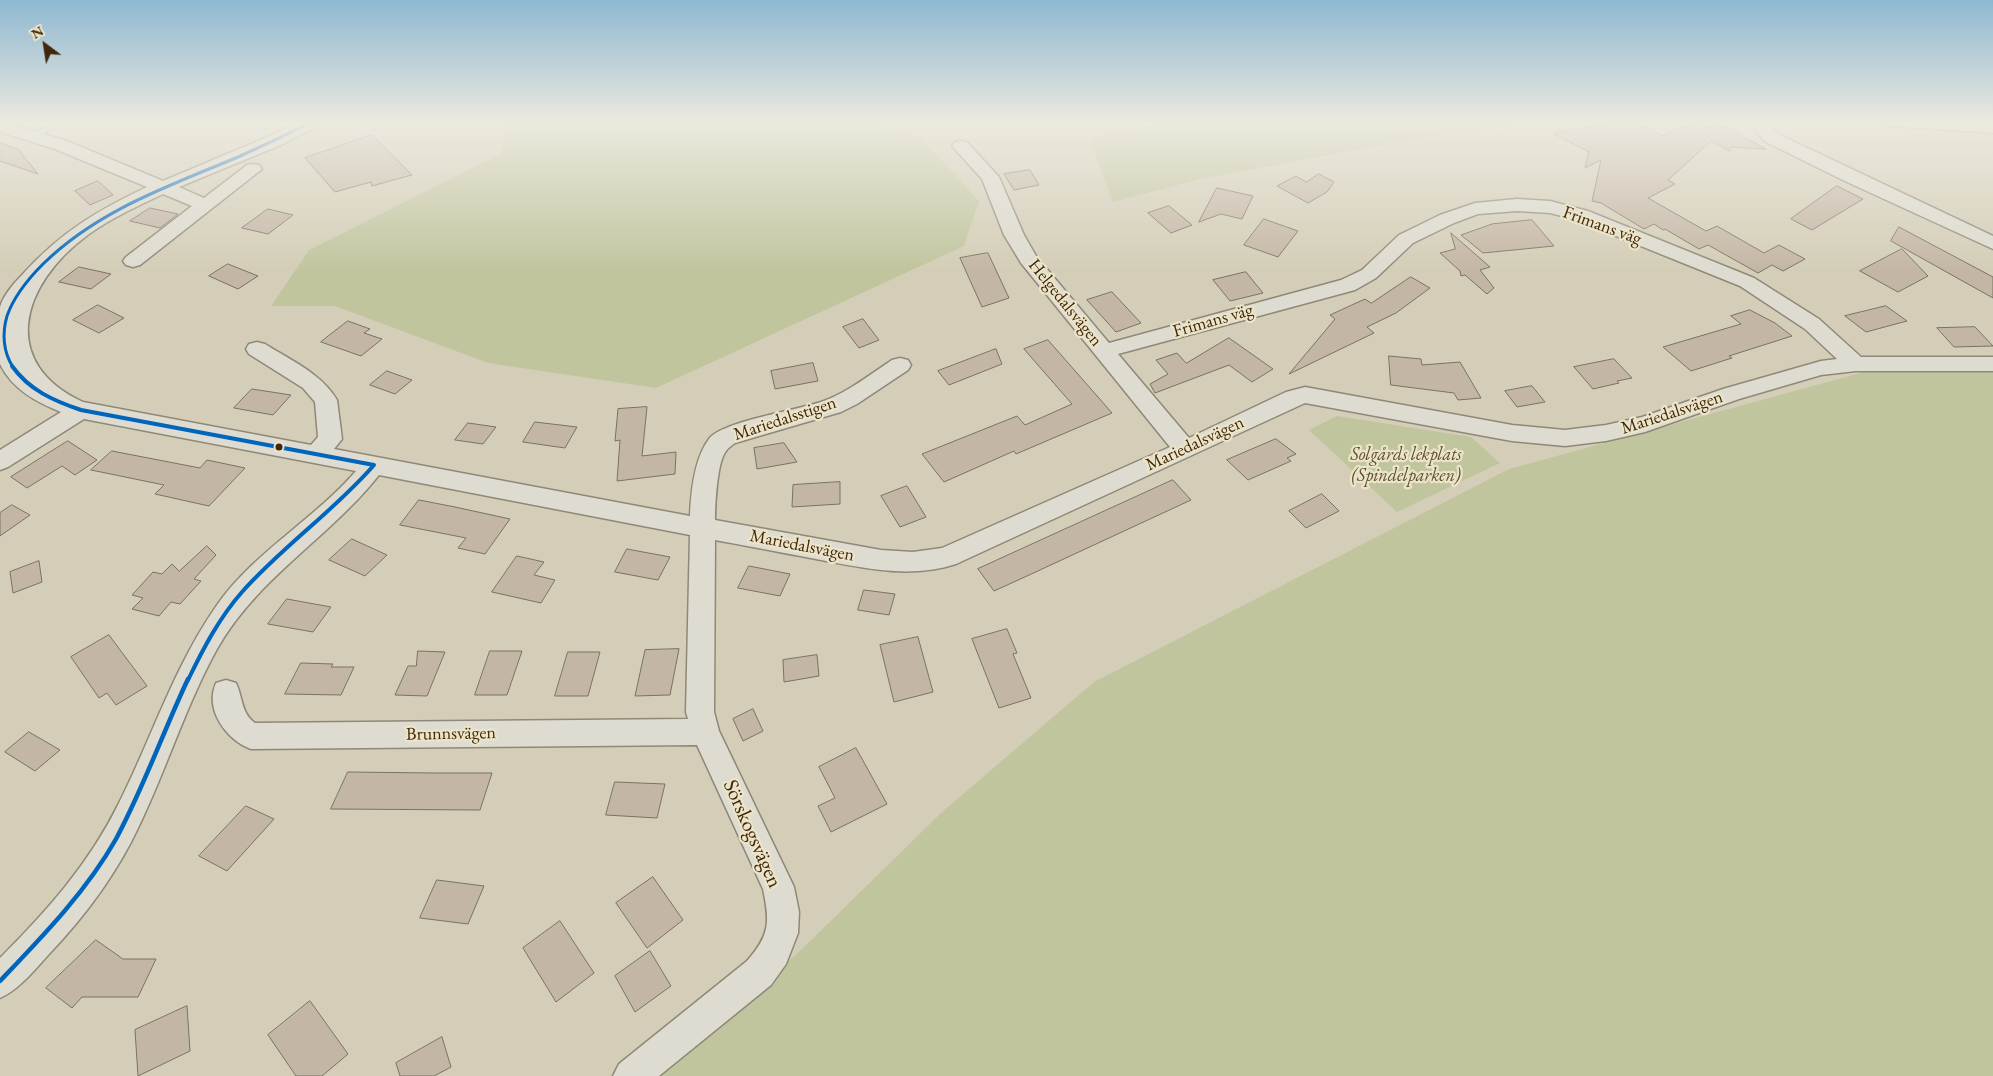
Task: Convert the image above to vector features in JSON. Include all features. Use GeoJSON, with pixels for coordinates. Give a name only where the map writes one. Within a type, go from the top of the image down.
{"type":"FeatureCollection","features":[{"type":"Feature","properties":{"kind":"street"},"geometry":{"type":"LineString","coordinates":[[123,171],[205,205]]}},
{"type":"Feature","properties":{"kind":"street","name":"Mariedalsvägen"},"geometry":{"type":"LineString","coordinates":[[203,171],[113,211],[57,250],[32,274],[4,311],[6,354],[11,365],[27,384],[42,396],[81,410],[858,557],[900,563],[926,562],[947,557],[1185,450],[1294,398],[1305,395],[1512,433],[1565,438],[1626,430],[1768,383],[1821,368],[1856,364],[1993,364]]}},
{"type":"Feature","properties":{"kind":"street"},"geometry":{"type":"LineString","coordinates":[[134,261],[250,171]]}},
{"type":"Feature","properties":{"kind":"street","name":"Helgedalsvägen"},"geometry":{"type":"LineString","coordinates":[[985,171],[990,177],[1014,235],[1028,259],[1185,450]]}},
{"type":"Feature","properties":{"kind":"street"},"geometry":{"type":"LineString","coordinates":[[1838,171],[1993,243]]}},
{"type":"Feature","properties":{"kind":"street","name":"Frimans väg"},"geometry":{"type":"LineString","coordinates":[[1105,351],[1348,285],[1368,274],[1406,239],[1475,209],[1517,205],[1550,207],[1581,215],[1746,282],[1771,296],[1812,324],[1856,364]]}},
{"type":"Feature","properties":{"kind":"street"},"geometry":{"type":"LineString","coordinates":[[257,348],[311,383],[326,400],[330,439],[315,455]]}},
{"type":"Feature","properties":{"kind":"street","name":"Mariedalsstigen"},"geometry":{"type":"LineString","coordinates":[[704,528],[704,501],[711,457],[718,444],[727,437],[742,431],[833,406],[849,398],[900,365]]}},
{"type":"Feature","properties":{"kind":"street"},"geometry":{"type":"LineString","coordinates":[[0,461],[81,410]]}},
{"type":"Feature","properties":{"kind":"street"},"geometry":{"type":"LineString","coordinates":[[0,981],[65,913],[90,881],[113,844],[140,791],[188,682],[209,640],[242,591],[349,494],[374,466]]}},
{"type":"Feature","properties":{"kind":"street","name":"Sörskogsvägen"},"geometry":{"type":"LineString","coordinates":[[631,1076],[759,973],[771,960],[780,944],[784,928],[783,907],[778,887],[705,732],[700,712],[704,528]]}},
{"type":"Feature","properties":{"kind":"street","name":"Brunnsvägen"},"geometry":{"type":"LineString","coordinates":[[226,692],[231,717],[238,728],[251,736],[705,732]]}},
{"type":"Feature","properties":{"kind":"green space"},"geometry":{"type":"Polygon","coordinates":[[[466,171],[952,171],[979,201],[964,246],[656,388],[488,363],[335,306],[271,306],[309,250],[466,171]]]}},
{"type":"Feature","properties":{"kind":"green space"},"geometry":{"type":"Polygon","coordinates":[[[1101,171],[1242,171],[1201,179],[1113,202],[1101,171]]]}},
{"type":"Feature","properties":{"kind":"green space"},"geometry":{"type":"Polygon","coordinates":[[[1864,372],[1993,372],[1993,1076],[656,1076],[799,952],[941,813],[1094,682],[1509,469],[1864,372]]]}},
{"type":"Feature","properties":{"kind":"green space","name":"Solgårds lekplats (Spindelparken)"},"geometry":{"type":"Polygon","coordinates":[[[1337,416],[1471,437],[1500,463],[1397,512],[1309,430],[1337,416]]]}},
{"type":"Feature","properties":{"kind":"building"},"geometry":{"type":"Polygon","coordinates":[[[317,171],[408,171],[412,175],[372,186],[371,182],[335,192],[317,171]]]}},
{"type":"Feature","properties":{"kind":"building"},"geometry":{"type":"Polygon","coordinates":[[[1031,171],[1039,185],[1014,190],[1004,174],[1031,171]]]}},
{"type":"Feature","properties":{"kind":"building"},"geometry":{"type":"Polygon","coordinates":[[[1599,171],[1678,171],[1668,180],[1675,184],[1648,198],[1706,231],[1717,226],[1764,253],[1779,245],[1805,259],[1783,271],[1772,265],[1758,273],[1708,245],[1699,249],[1654,224],[1644,229],[1601,203],[1592,201],[1599,171]]]}},
{"type":"Feature","properties":{"kind":"building"},"geometry":{"type":"Polygon","coordinates":[[[1319,174],[1334,182],[1327,192],[1308,203],[1277,186],[1296,176],[1306,182],[1319,174]]]}},
{"type":"Feature","properties":{"kind":"building"},"geometry":{"type":"Polygon","coordinates":[[[98,181],[113,195],[90,205],[75,191],[98,181]]]}},
{"type":"Feature","properties":{"kind":"building"},"geometry":{"type":"Polygon","coordinates":[[[1837,186],[1863,199],[1812,230],[1791,219],[1837,186]]]}},
{"type":"Feature","properties":{"kind":"building"},"geometry":{"type":"Polygon","coordinates":[[[1217,188],[1253,196],[1242,219],[1221,214],[1199,222],[1217,188]]]}},
{"type":"Feature","properties":{"kind":"building"},"geometry":{"type":"Polygon","coordinates":[[[1169,206],[1192,225],[1171,233],[1148,213],[1169,206]]]}},
{"type":"Feature","properties":{"kind":"building"},"geometry":{"type":"Polygon","coordinates":[[[150,208],[178,214],[160,228],[130,221],[150,208]]]}},
{"type":"Feature","properties":{"kind":"building"},"geometry":{"type":"Polygon","coordinates":[[[268,209],[293,215],[268,234],[242,228],[268,209]]]}},
{"type":"Feature","properties":{"kind":"building"},"geometry":{"type":"Polygon","coordinates":[[[1264,219],[1298,231],[1278,257],[1244,245],[1264,219]]]}},
{"type":"Feature","properties":{"kind":"building"},"geometry":{"type":"Polygon","coordinates":[[[1532,220],[1554,246],[1483,253],[1461,235],[1492,224],[1532,220]]]}},
{"type":"Feature","properties":{"kind":"building"},"geometry":{"type":"Polygon","coordinates":[[[1899,227],[1993,277],[1993,298],[1891,241],[1899,227]]]}},
{"type":"Feature","properties":{"kind":"building"},"geometry":{"type":"Polygon","coordinates":[[[1451,233],[1490,267],[1480,270],[1494,288],[1487,294],[1465,275],[1461,276],[1460,271],[1440,253],[1455,249],[1451,233]]]}},
{"type":"Feature","properties":{"kind":"building"},"geometry":{"type":"Polygon","coordinates":[[[1902,249],[1928,276],[1898,292],[1860,271],[1902,249]]]}},
{"type":"Feature","properties":{"kind":"building"},"geometry":{"type":"Polygon","coordinates":[[[988,253],[1009,298],[982,307],[960,258],[988,253]]]}},
{"type":"Feature","properties":{"kind":"building"},"geometry":{"type":"Polygon","coordinates":[[[228,264],[258,276],[238,289],[209,276],[228,264]]]}},
{"type":"Feature","properties":{"kind":"building"},"geometry":{"type":"Polygon","coordinates":[[[79,267],[111,274],[91,289],[59,282],[79,267]]]}},
{"type":"Feature","properties":{"kind":"building"},"geometry":{"type":"Polygon","coordinates":[[[1246,272],[1263,293],[1230,301],[1213,280],[1246,272]]]}},
{"type":"Feature","properties":{"kind":"building"},"geometry":{"type":"Polygon","coordinates":[[[1411,277],[1430,288],[1396,313],[1367,327],[1374,333],[1289,374],[1335,319],[1330,315],[1365,299],[1371,303],[1411,277]]]}},
{"type":"Feature","properties":{"kind":"building"},"geometry":{"type":"Polygon","coordinates":[[[1112,292],[1141,323],[1116,332],[1087,300],[1112,292]]]}},
{"type":"Feature","properties":{"kind":"building"},"geometry":{"type":"Polygon","coordinates":[[[98,305],[124,318],[99,333],[73,320],[98,305]]]}},
{"type":"Feature","properties":{"kind":"building"},"geometry":{"type":"Polygon","coordinates":[[[1886,306],[1907,321],[1866,332],[1845,316],[1886,306]]]}},
{"type":"Feature","properties":{"kind":"building"},"geometry":{"type":"Polygon","coordinates":[[[1750,310],[1775,323],[1792,336],[1729,356],[1732,358],[1691,371],[1663,347],[1741,324],[1731,316],[1750,310]]]}},
{"type":"Feature","properties":{"kind":"building"},"geometry":{"type":"Polygon","coordinates":[[[863,319],[879,340],[859,348],[843,327],[863,319]]]}},
{"type":"Feature","properties":{"kind":"building"},"geometry":{"type":"Polygon","coordinates":[[[348,321],[370,329],[364,333],[382,339],[361,356],[321,342],[348,321]]]}},
{"type":"Feature","properties":{"kind":"building"},"geometry":{"type":"Polygon","coordinates":[[[1975,327],[1993,346],[1954,347],[1937,328],[1975,327]]]}},
{"type":"Feature","properties":{"kind":"building"},"geometry":{"type":"Polygon","coordinates":[[[1229,338],[1273,369],[1252,382],[1229,365],[1155,393],[1150,384],[1168,374],[1156,360],[1177,353],[1186,363],[1229,338]]]}},
{"type":"Feature","properties":{"kind":"building"},"geometry":{"type":"Polygon","coordinates":[[[1048,340],[1112,413],[1016,454],[1014,451],[944,482],[922,454],[1017,416],[1025,425],[1072,404],[1024,349],[1048,340]]]}},
{"type":"Feature","properties":{"kind":"building"},"geometry":{"type":"Polygon","coordinates":[[[996,349],[1002,364],[949,385],[938,371],[996,349]]]}},
{"type":"Feature","properties":{"kind":"building"},"geometry":{"type":"Polygon","coordinates":[[[1389,356],[1421,359],[1422,365],[1460,362],[1481,398],[1458,400],[1454,393],[1391,385],[1389,356]]]}},
{"type":"Feature","properties":{"kind":"building"},"geometry":{"type":"Polygon","coordinates":[[[1614,359],[1632,378],[1593,389],[1574,367],[1614,359]]]}},
{"type":"Feature","properties":{"kind":"building"},"geometry":{"type":"Polygon","coordinates":[[[813,363],[818,381],[775,389],[771,371],[813,363]]]}},
{"type":"Feature","properties":{"kind":"building"},"geometry":{"type":"Polygon","coordinates":[[[387,371],[412,380],[395,394],[370,385],[387,371]]]}},
{"type":"Feature","properties":{"kind":"building"},"geometry":{"type":"Polygon","coordinates":[[[1532,386],[1545,402],[1517,407],[1505,391],[1532,386]]]}},
{"type":"Feature","properties":{"kind":"building"},"geometry":{"type":"Polygon","coordinates":[[[252,389],[291,395],[273,415],[234,408],[252,389]]]}},
{"type":"Feature","properties":{"kind":"building"},"geometry":{"type":"Polygon","coordinates":[[[647,407],[642,456],[676,452],[675,474],[617,481],[620,440],[615,441],[618,409],[647,407]]]}},
{"type":"Feature","properties":{"kind":"building"},"geometry":{"type":"Polygon","coordinates":[[[535,422],[577,427],[565,448],[523,442],[535,422]]]}},
{"type":"Feature","properties":{"kind":"building"},"geometry":{"type":"Polygon","coordinates":[[[468,423],[496,427],[483,444],[455,440],[468,423]]]}},
{"type":"Feature","properties":{"kind":"building"},"geometry":{"type":"Polygon","coordinates":[[[1276,439],[1296,454],[1287,458],[1291,461],[1248,480],[1227,460],[1276,439]]]}},
{"type":"Feature","properties":{"kind":"building"},"geometry":{"type":"Polygon","coordinates":[[[68,441],[97,460],[75,475],[62,466],[27,488],[11,477],[68,441]]]}},
{"type":"Feature","properties":{"kind":"building"},"geometry":{"type":"Polygon","coordinates":[[[784,443],[797,462],[757,469],[754,448],[784,443]]]}},
{"type":"Feature","properties":{"kind":"building"},"geometry":{"type":"Polygon","coordinates":[[[112,451],[200,468],[207,460],[245,468],[209,506],[155,494],[164,485],[91,470],[112,451]]]}},
{"type":"Feature","properties":{"kind":"building"},"geometry":{"type":"Polygon","coordinates":[[[1173,480],[1191,500],[994,591],[978,569],[1173,480]]]}},
{"type":"Feature","properties":{"kind":"building"},"geometry":{"type":"Polygon","coordinates":[[[840,482],[840,504],[792,507],[793,485],[840,482]]]}},
{"type":"Feature","properties":{"kind":"building"},"geometry":{"type":"Polygon","coordinates":[[[907,486],[926,517],[900,527],[881,496],[907,486]]]}},
{"type":"Feature","properties":{"kind":"building"},"geometry":{"type":"Polygon","coordinates":[[[1322,494],[1339,511],[1306,528],[1289,511],[1322,494]]]}},
{"type":"Feature","properties":{"kind":"building"},"geometry":{"type":"Polygon","coordinates":[[[419,500],[510,519],[485,554],[458,548],[466,538],[400,525],[419,500]]]}},
{"type":"Feature","properties":{"kind":"building"},"geometry":{"type":"Polygon","coordinates":[[[12,505],[30,515],[0,536],[0,513],[12,505]]]}},
{"type":"Feature","properties":{"kind":"building"},"geometry":{"type":"Polygon","coordinates":[[[352,539],[387,555],[365,576],[329,560],[352,539]]]}},
{"type":"Feature","properties":{"kind":"building"},"geometry":{"type":"Polygon","coordinates":[[[207,546],[216,555],[194,579],[201,581],[180,604],[171,602],[159,616],[132,609],[143,598],[132,595],[153,572],[162,574],[172,564],[179,571],[207,546]]]}},
{"type":"Feature","properties":{"kind":"building"},"geometry":{"type":"Polygon","coordinates":[[[627,549],[670,557],[658,580],[615,572],[627,549]]]}},
{"type":"Feature","properties":{"kind":"building"},"geometry":{"type":"Polygon","coordinates":[[[517,556],[544,562],[534,575],[555,580],[541,603],[492,592],[517,556]]]}},
{"type":"Feature","properties":{"kind":"building"},"geometry":{"type":"Polygon","coordinates":[[[39,561],[42,582],[13,593],[10,572],[39,561]]]}},
{"type":"Feature","properties":{"kind":"building"},"geometry":{"type":"Polygon","coordinates":[[[749,566],[790,574],[780,596],[738,588],[749,566]]]}},
{"type":"Feature","properties":{"kind":"building"},"geometry":{"type":"Polygon","coordinates":[[[864,590],[895,594],[889,615],[858,610],[864,590]]]}},
{"type":"Feature","properties":{"kind":"building"},"geometry":{"type":"Polygon","coordinates":[[[287,599],[331,607],[313,632],[268,624],[287,599]]]}},
{"type":"Feature","properties":{"kind":"building"},"geometry":{"type":"Polygon","coordinates":[[[1007,629],[1017,653],[1013,654],[1031,698],[999,708],[972,639],[1007,629]]]}},
{"type":"Feature","properties":{"kind":"building"},"geometry":{"type":"Polygon","coordinates":[[[109,635],[147,686],[116,705],[107,693],[99,698],[71,657],[109,635]]]}},
{"type":"Feature","properties":{"kind":"building"},"geometry":{"type":"Polygon","coordinates":[[[918,637],[933,692],[894,702],[880,645],[918,637]]]}},
{"type":"Feature","properties":{"kind":"building"},"geometry":{"type":"Polygon","coordinates":[[[679,649],[670,695],[635,696],[645,650],[679,649]]]}},
{"type":"Feature","properties":{"kind":"building"},"geometry":{"type":"Polygon","coordinates":[[[418,651],[445,652],[427,696],[395,695],[408,666],[416,666],[418,651]]]}},
{"type":"Feature","properties":{"kind":"building"},"geometry":{"type":"Polygon","coordinates":[[[490,651],[522,651],[507,695],[475,695],[490,651]]]}},
{"type":"Feature","properties":{"kind":"building"},"geometry":{"type":"Polygon","coordinates":[[[568,652],[600,652],[588,696],[555,696],[568,652]]]}},
{"type":"Feature","properties":{"kind":"building"},"geometry":{"type":"Polygon","coordinates":[[[817,655],[819,676],[784,682],[783,660],[817,655]]]}},
{"type":"Feature","properties":{"kind":"building"},"geometry":{"type":"Polygon","coordinates":[[[301,663],[333,664],[331,667],[354,667],[341,695],[285,694],[301,663]]]}},
{"type":"Feature","properties":{"kind":"building"},"geometry":{"type":"Polygon","coordinates":[[[753,709],[763,731],[743,741],[733,719],[753,709]]]}},
{"type":"Feature","properties":{"kind":"building"},"geometry":{"type":"Polygon","coordinates":[[[29,732],[60,750],[35,771],[5,752],[29,732]]]}},
{"type":"Feature","properties":{"kind":"building"},"geometry":{"type":"Polygon","coordinates":[[[856,748],[887,804],[831,832],[818,806],[835,798],[819,767],[856,748]]]}},
{"type":"Feature","properties":{"kind":"building"},"geometry":{"type":"Polygon","coordinates":[[[348,772],[492,773],[480,810],[331,809],[348,772]]]}},
{"type":"Feature","properties":{"kind":"building"},"geometry":{"type":"Polygon","coordinates":[[[615,782],[665,784],[657,818],[606,815],[615,782]]]}},
{"type":"Feature","properties":{"kind":"building"},"geometry":{"type":"Polygon","coordinates":[[[246,806],[274,819],[227,871],[199,856],[246,806]]]}},
{"type":"Feature","properties":{"kind":"building"},"geometry":{"type":"Polygon","coordinates":[[[653,877],[683,920],[647,948],[616,903],[653,877]]]}},
{"type":"Feature","properties":{"kind":"building"},"geometry":{"type":"Polygon","coordinates":[[[437,880],[484,886],[468,924],[420,918],[437,880]]]}},
{"type":"Feature","properties":{"kind":"building"},"geometry":{"type":"Polygon","coordinates":[[[560,921],[594,973],[556,1002],[523,948],[560,921]]]}},
{"type":"Feature","properties":{"kind":"building"},"geometry":{"type":"Polygon","coordinates":[[[96,940],[123,959],[156,959],[138,997],[82,997],[72,1008],[46,988],[96,940]]]}},
{"type":"Feature","properties":{"kind":"building"},"geometry":{"type":"Polygon","coordinates":[[[650,951],[671,986],[635,1012],[615,976],[650,951]]]}},
{"type":"Feature","properties":{"kind":"building"},"geometry":{"type":"Polygon","coordinates":[[[310,1001],[348,1054],[322,1076],[296,1076],[268,1035],[310,1001]]]}},
{"type":"Feature","properties":{"kind":"building"},"geometry":{"type":"Polygon","coordinates":[[[187,1006],[190,1051],[138,1076],[135,1030],[187,1006]]]}},
{"type":"Feature","properties":{"kind":"building"},"geometry":{"type":"Polygon","coordinates":[[[442,1037],[451,1067],[434,1076],[400,1076],[396,1063],[442,1037]]]}},
{"type":"Feature","properties":{"kind":"transit line"},"geometry":{"type":"LineString","coordinates":[[201,171],[155,191],[103,218],[78,234],[33,274],[12,303],[6,320],[4,338],[6,353],[11,365],[30,386],[55,400],[81,410],[374,465]]}},
{"type":"Feature","properties":{"kind":"transit line"},"geometry":{"type":"LineString","coordinates":[[0,981],[53,924],[101,863],[139,793],[196,663],[225,614],[259,574],[357,485],[374,465]]}}]}
